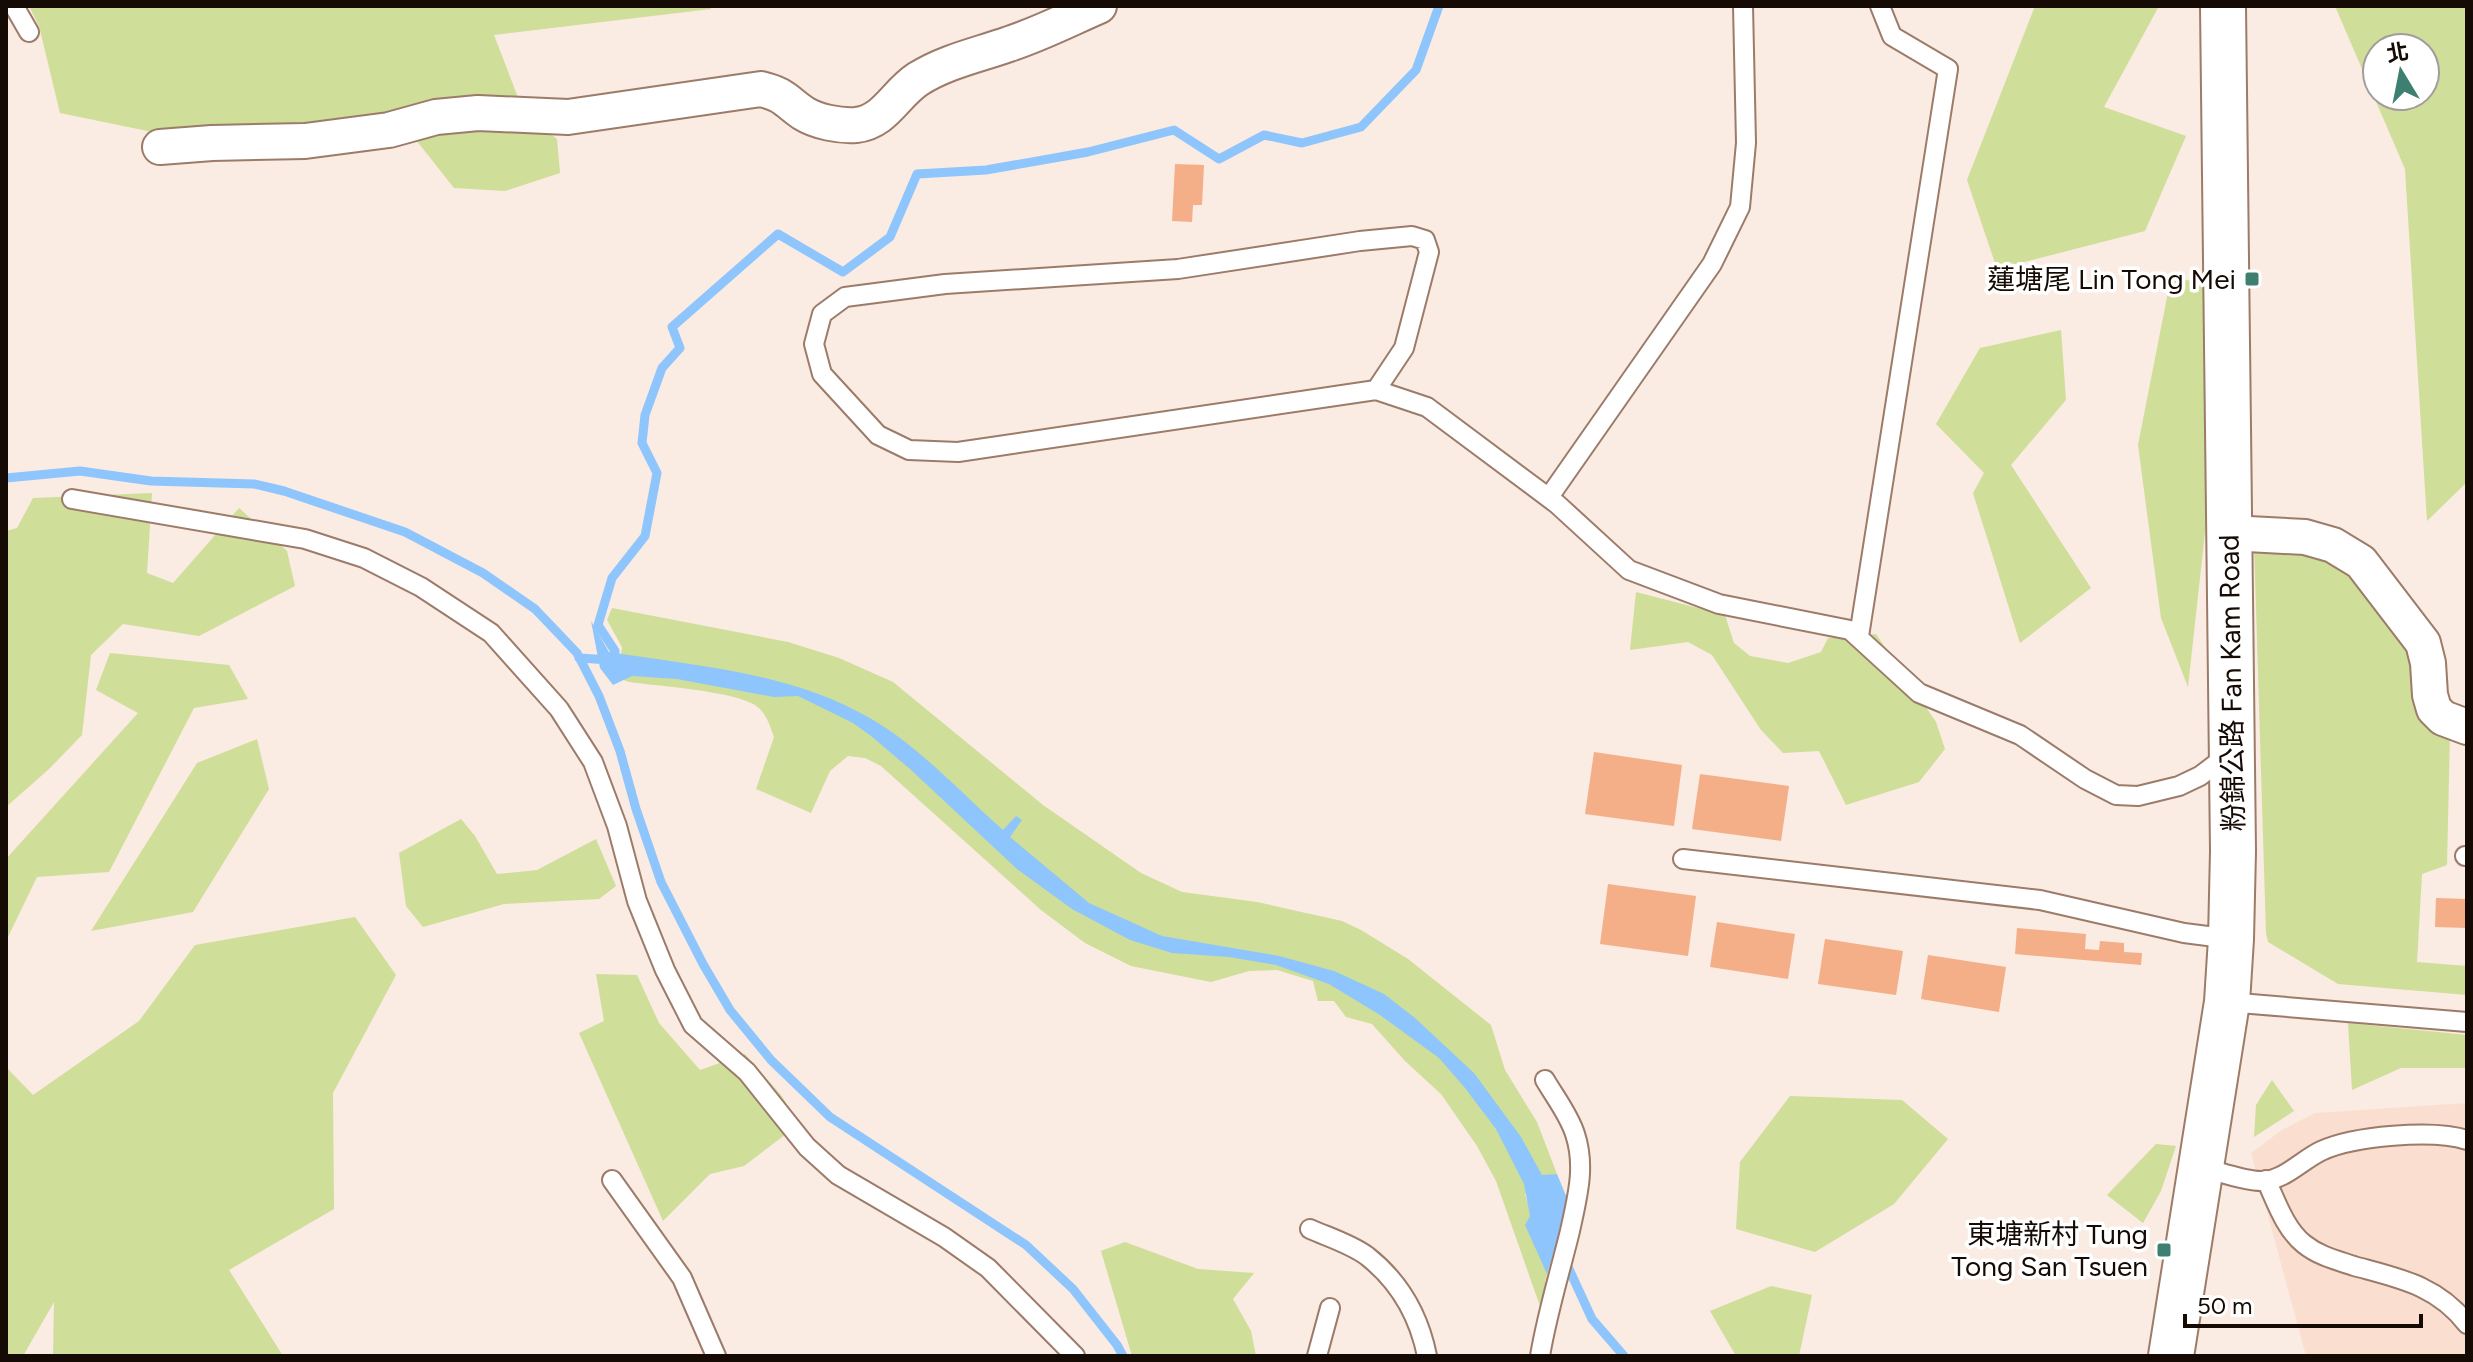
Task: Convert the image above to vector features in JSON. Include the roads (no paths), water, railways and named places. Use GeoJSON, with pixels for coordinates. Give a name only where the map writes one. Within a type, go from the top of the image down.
{"type":"FeatureCollection","features":[{"type":"Feature","properties":{"kind":"main road","name":"粉錦公路 Fan Kam Road"},"geometry":{"type":"LineString","coordinates":[[2171,1356],[2227,1002],[2231,939],[2223,6]]}},
{"type":"Feature","properties":{"kind":"street"},"geometry":{"type":"LineString","coordinates":[[160,147],[305,141],[389,130],[436,117],[478,113],[568,117],[761,89],[778,93],[806,115],[829,123],[856,125],[876,120],[916,80],[953,61],[1019,41],[1099,6]]}},
{"type":"Feature","properties":{"kind":"street"},"geometry":{"type":"LineString","coordinates":[[2229,533],[2305,537],[2333,545],[2361,562],[2423,643],[2434,709],[2443,718],[2467,727]]}},
{"type":"Feature","properties":{"kind":"lane"},"geometry":{"type":"LineString","coordinates":[[14,6],[29,32]]}},
{"type":"Feature","properties":{"kind":"lane"},"geometry":{"type":"LineString","coordinates":[[1549,497],[1712,264],[1740,207],[1746,143],[1743,6]]}},
{"type":"Feature","properties":{"kind":"lane"},"geometry":{"type":"LineString","coordinates":[[1859,636],[1948,69],[1892,36],[1880,6]]}},
{"type":"Feature","properties":{"kind":"lane"},"geometry":{"type":"LineString","coordinates":[[1376,390],[1404,348],[1429,252],[1425,240],[1412,236],[1178,269],[945,284],[845,297],[822,314],[814,344],[822,374],[878,435],[909,450],[958,452],[1376,390],[1427,407],[1549,497],[1629,570],[1719,604],[1850,630],[1919,693],[2020,735],[2085,779],[2116,795],[2138,796],[2179,786],[2200,776],[2231,752]]}},
{"type":"Feature","properties":{"kind":"lane"},"geometry":{"type":"LineString","coordinates":[[72,499],[305,539],[349,553],[421,587],[491,633],[559,709],[593,762],[617,826],[637,901],[665,970],[693,1025],[747,1072],[807,1147],[838,1175],[944,1237],[988,1268],[1075,1356]]}},
{"type":"Feature","properties":{"kind":"lane"},"geometry":{"type":"LineString","coordinates":[[1683,859],[2040,900],[2184,933],[2231,939]]}},
{"type":"Feature","properties":{"kind":"lane"},"geometry":{"type":"LineString","coordinates":[[2227,1002],[2467,1022]]}},
{"type":"Feature","properties":{"kind":"lane"},"geometry":{"type":"LineString","coordinates":[[1540,1356],[1544,1328],[1555,1295],[1580,1187],[1581,1159],[1575,1132],[1545,1080]]}},
{"type":"Feature","properties":{"kind":"lane"},"geometry":{"type":"LineString","coordinates":[[2200,1167],[2262,1182],[2275,1179],[2321,1151],[2348,1141],[2432,1135],[2467,1140]]}},
{"type":"Feature","properties":{"kind":"lane"},"geometry":{"type":"LineString","coordinates":[[612,1180],[682,1278],[716,1356]]}},
{"type":"Feature","properties":{"kind":"lane"},"geometry":{"type":"LineString","coordinates":[[2266,1180],[2285,1221],[2302,1243],[2325,1257],[2422,1285],[2458,1312],[2467,1324]]}},
{"type":"Feature","properties":{"kind":"lane"},"geometry":{"type":"LineString","coordinates":[[1310,1229],[1365,1255],[1394,1282],[1412,1307],[1424,1338],[1427,1356]]}},
{"type":"Feature","properties":{"kind":"lane"},"geometry":{"type":"LineString","coordinates":[[1317,1356],[1330,1308]]}},
{"type":"Feature","properties":{"kind":"water"},"geometry":{"type":"Polygon","coordinates":[[[591,621],[609,652],[775,680],[838,702],[868,717],[921,755],[1003,830],[1016,816],[1022,820],[1010,837],[1089,903],[1162,936],[1279,956],[1334,971],[1384,994],[1415,1018],[1474,1073],[1521,1137],[1542,1175],[1557,1174],[1569,1203],[1547,1274],[1525,1225],[1530,1216],[1524,1184],[1496,1129],[1439,1058],[1380,1015],[1329,984],[1276,965],[1229,957],[1172,953],[1130,940],[1072,909],[1017,869],[871,736],[853,723],[798,696],[774,697],[677,679],[632,676],[613,685],[600,668],[591,621]]]}},
{"type":"Feature","properties":{"kind":"waterway"},"geometry":{"type":"LineString","coordinates":[[614,661],[615,651],[598,625],[612,578],[645,536],[657,473],[642,443],[645,415],[662,368],[680,348],[672,327],[778,234],[843,272],[890,237],[917,174],[986,170],[1088,152],[1174,130],[1219,159],[1264,135],[1302,143],[1361,127],[1416,70],[1439,6]]}},
{"type":"Feature","properties":{"kind":"waterway"},"geometry":{"type":"LineString","coordinates":[[6,478],[80,471],[151,481],[254,484],[284,491],[405,532],[483,573],[535,609],[577,653],[599,696],[620,751],[661,882],[730,1010],[771,1060],[830,1117],[1026,1245],[1073,1289],[1123,1356]]}},
{"type":"Feature","properties":{"kind":"waterway"},"geometry":{"type":"LineString","coordinates":[[579,658],[610,660]]}},
{"type":"Feature","properties":{"kind":"waterway"},"geometry":{"type":"LineString","coordinates":[[1552,1232],[1592,1319],[1624,1356]]}},
{"type":"Feature","properties":{"kind":"place","name":"蓮塘尾 Lin Tong Mei"},"geometry":{"type":"Point","coordinates":[2252,279]}},
{"type":"Feature","properties":{"kind":"place","name":"東塘新村 Tung Tong San Tsuen"},"geometry":{"type":"Point","coordinates":[2164,1250]}}]}
